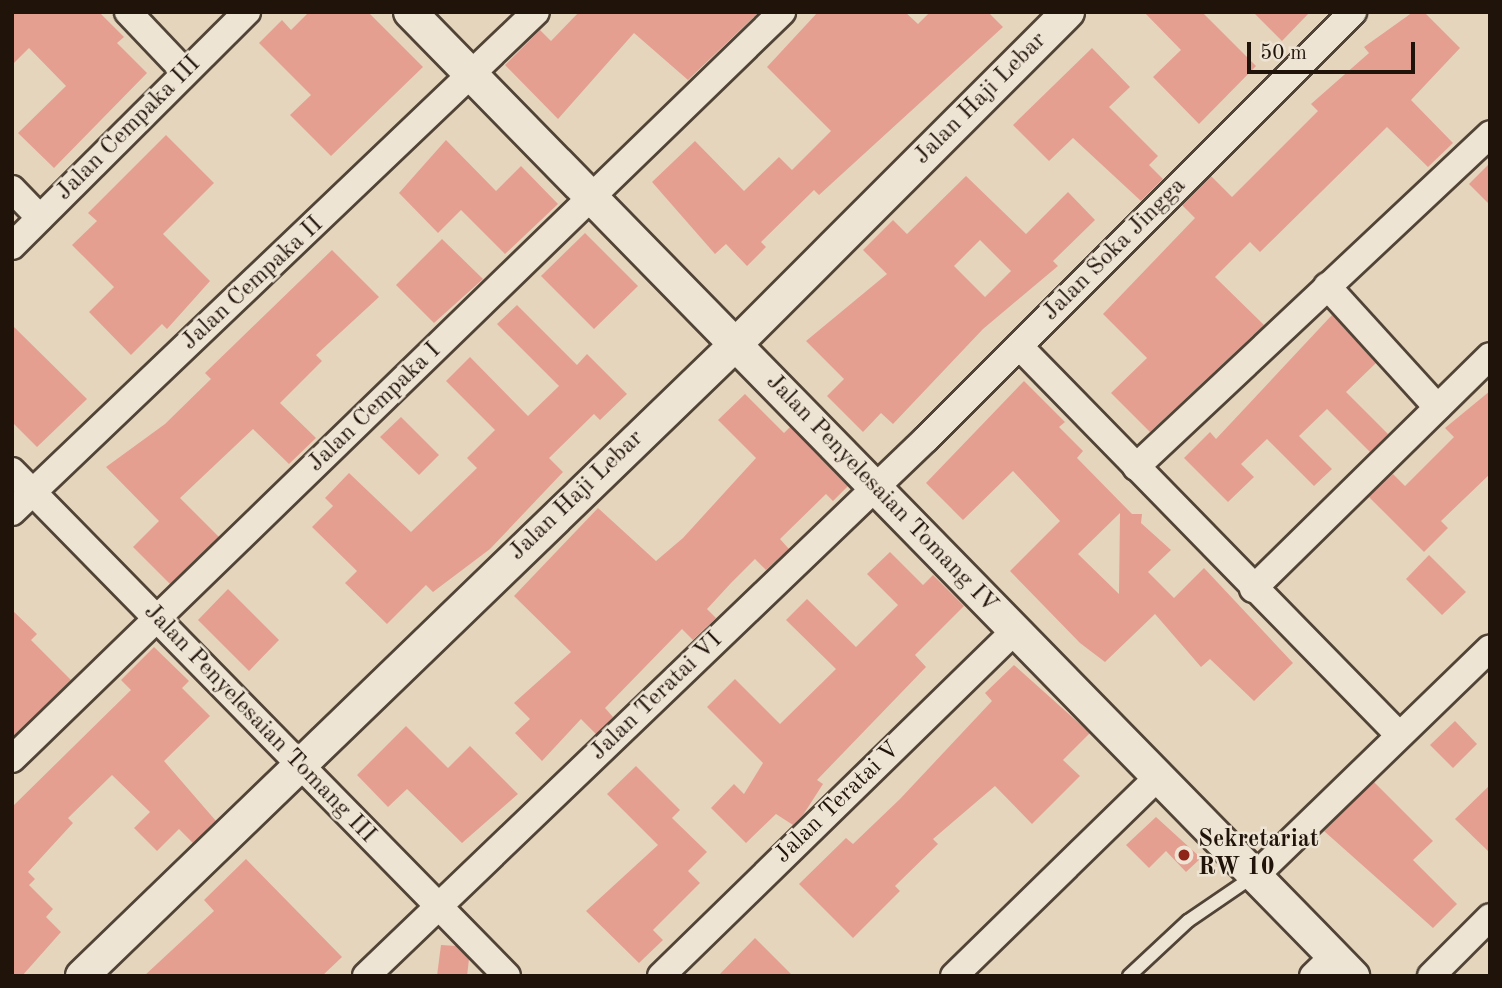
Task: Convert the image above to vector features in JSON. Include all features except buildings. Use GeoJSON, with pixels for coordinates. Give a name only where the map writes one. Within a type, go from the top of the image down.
{"type":"FeatureCollection","features":[{"type":"Feature","properties":{"kind":"street"},"geometry":{"type":"LineString","coordinates":[[128,12],[185,72]]}},
{"type":"Feature","properties":{"kind":"street","name":"Jalan Cempaka III"},"geometry":{"type":"LineString","coordinates":[[12,246],[247,12]]}},
{"type":"Feature","properties":{"kind":"street","name":"Jalan Penyelesaian Tomang IV"},"geometry":{"type":"LineString","coordinates":[[410,12],[1255,876],[1333,969]]}},
{"type":"Feature","properties":{"kind":"street","name":"Jalan Cempaka II"},"geometry":{"type":"LineString","coordinates":[[12,512],[473,76],[536,12]]}},
{"type":"Feature","properties":{"kind":"street","name":"Jalan Cempaka I"},"geometry":{"type":"LineString","coordinates":[[12,759],[782,12]]}},
{"type":"Feature","properties":{"kind":"street","name":"Jalan Haji Lebar"},"geometry":{"type":"LineString","coordinates":[[82,976],[735,345],[1068,12]]}},
{"type":"Feature","properties":{"kind":"street","name":"Jalan Soka Jingga"},"geometry":{"type":"LineString","coordinates":[[875,488],[1353,12]]}},
{"type":"Feature","properties":{"kind":"street"},"geometry":{"type":"LineString","coordinates":[[1136,467],[1490,134]]}},
{"type":"Feature","properties":{"kind":"street"},"geometry":{"type":"LineString","coordinates":[[12,190],[40,218]]}},
{"type":"Feature","properties":{"kind":"street"},"geometry":{"type":"LineString","coordinates":[[1327,286],[1437,407]]}},
{"type":"Feature","properties":{"kind":"street"},"geometry":{"type":"LineString","coordinates":[[1019,346],[1253,589],[1398,734]]}},
{"type":"Feature","properties":{"kind":"street"},"geometry":{"type":"LineString","coordinates":[[1253,589],[1490,356]]}},
{"type":"Feature","properties":{"kind":"street","name":"Jalan Penyelesaian Tomang III"},"geometry":{"type":"LineString","coordinates":[[12,471],[507,976]]}},
{"type":"Feature","properties":{"kind":"street","name":"Jalan Teratai VI"},"geometry":{"type":"LineString","coordinates":[[366,976],[875,488]]}},
{"type":"Feature","properties":{"kind":"street","name":"Jalan Teratai V"},"geometry":{"type":"LineString","coordinates":[[661,976],[1015,631]]}},
{"type":"Feature","properties":{"kind":"street"},"geometry":{"type":"LineString","coordinates":[[1255,876],[1398,734],[1490,648]]}},
{"type":"Feature","properties":{"kind":"street"},"geometry":{"type":"LineString","coordinates":[[954,976],[1158,777]]}},
{"type":"Feature","properties":{"kind":"street"},"geometry":{"type":"LineString","coordinates":[[1431,976],[1490,917]]}},
{"type":"Feature","properties":{"kind":"lane"},"geometry":{"type":"LineString","coordinates":[[1129,976],[1188,921],[1255,876]]}},
{"type":"Feature","properties":{"kind":"place","name":"Sekretariat RW 10"},"geometry":{"type":"Point","coordinates":[1184,855]}}]}
